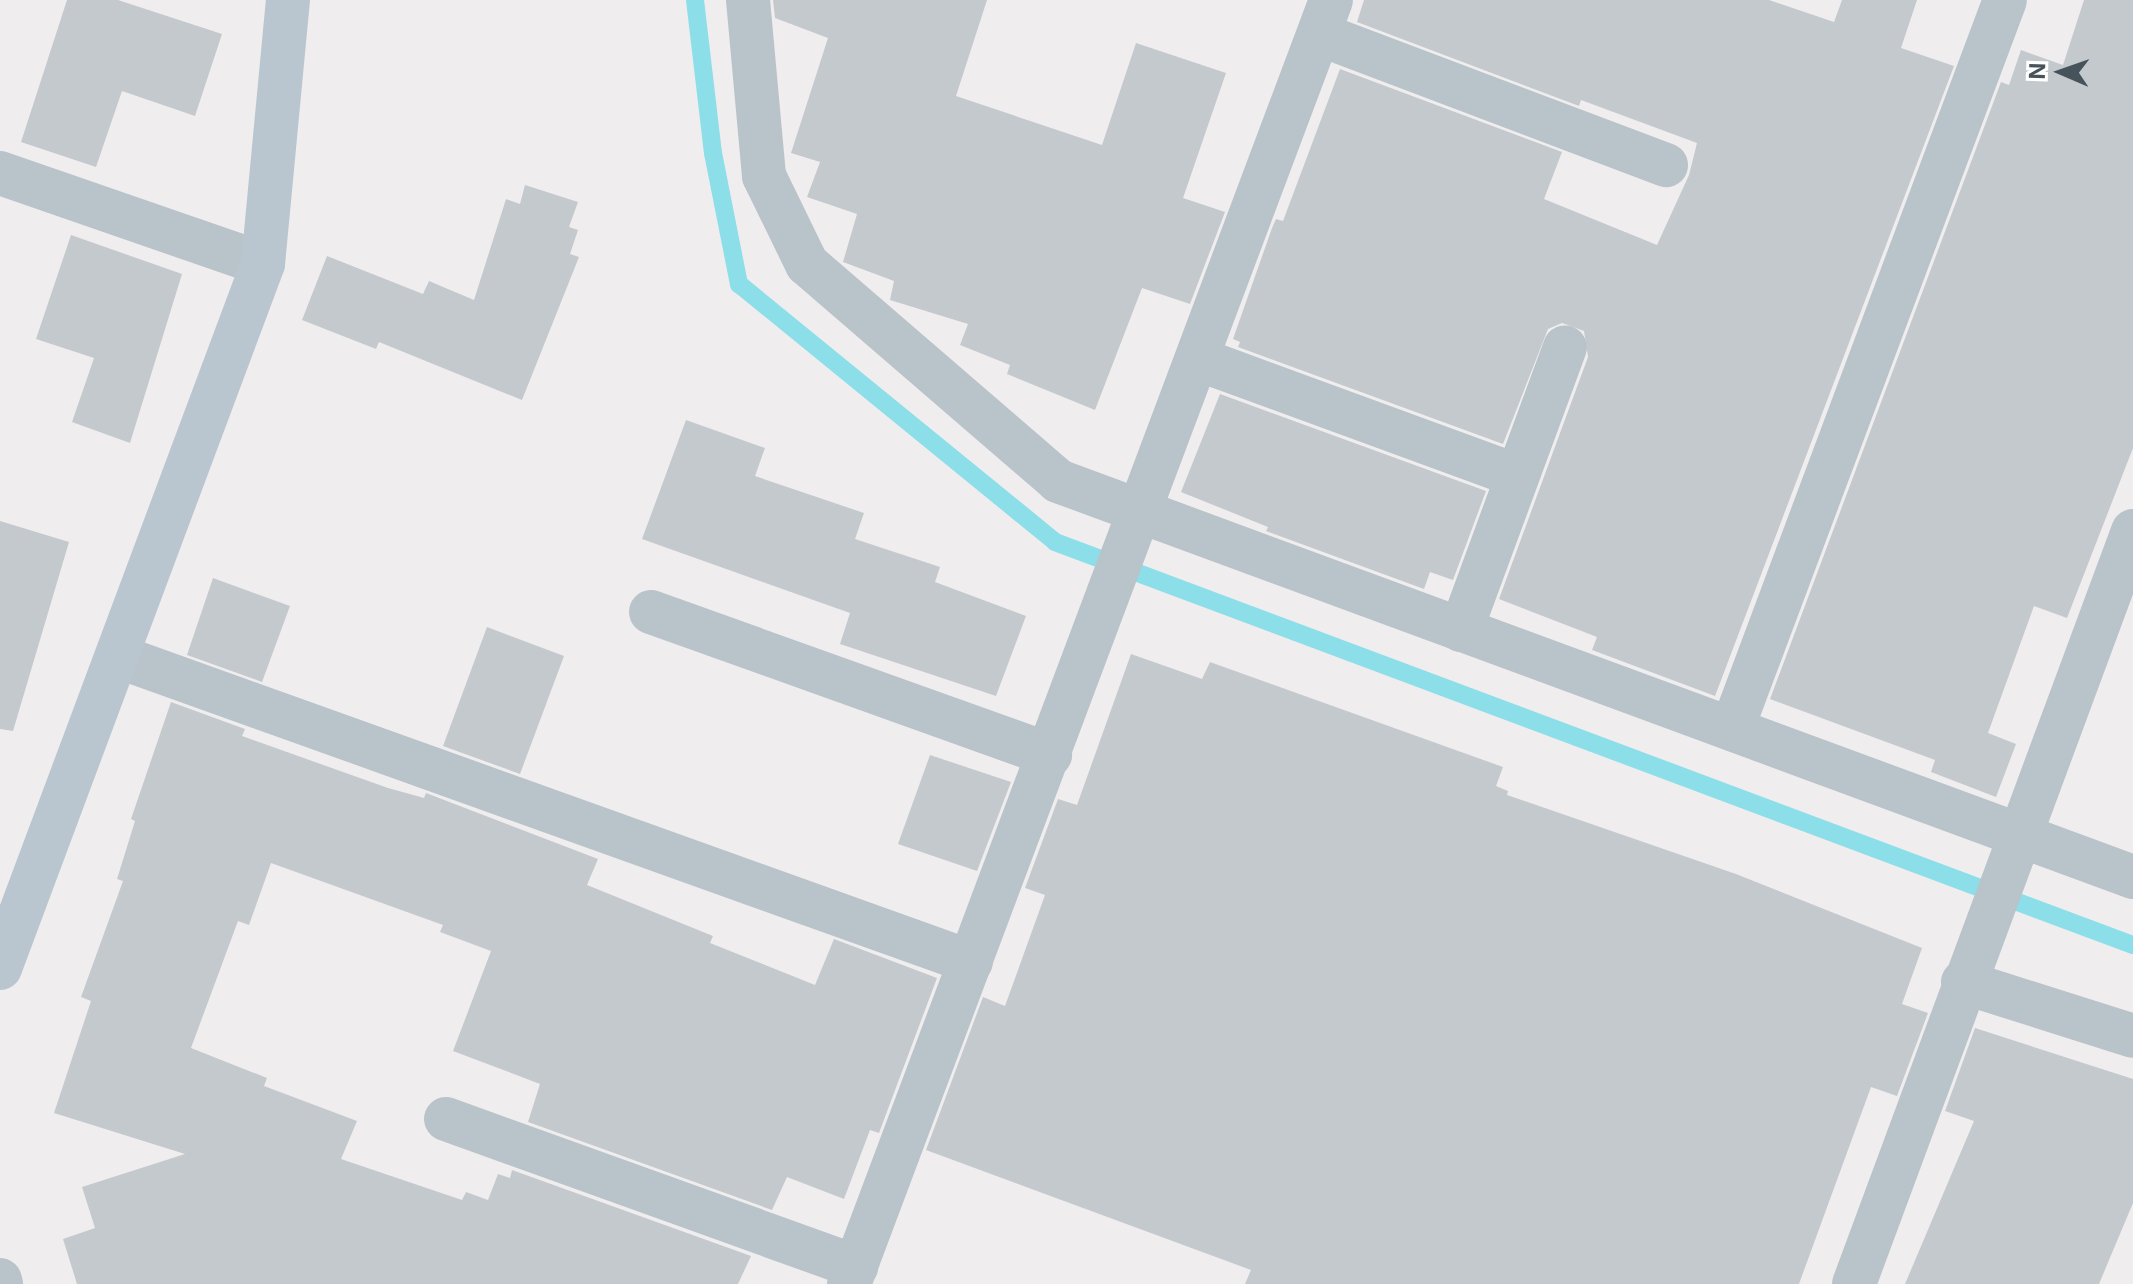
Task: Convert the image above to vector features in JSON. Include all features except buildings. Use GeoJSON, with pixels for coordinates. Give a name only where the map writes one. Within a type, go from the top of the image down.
{"type":"FeatureCollection","features":[{"type":"Feature","properties":{"kind":"street"},"geometry":{"type":"LineString","coordinates":[[0,968],[263,264],[288,0]]}},
{"type":"Feature","properties":{"kind":"street"},"geometry":{"type":"LineString","coordinates":[[748,0],[764,176],[807,264],[1058,481],[1136,528],[1461,630],[1732,729],[2010,854],[2133,877]]}},
{"type":"Feature","properties":{"kind":"street"},"geometry":{"type":"LineString","coordinates":[[1732,729],[2005,0]]}},
{"type":"Feature","properties":{"kind":"street"},"geometry":{"type":"LineString","coordinates":[[446,1119],[853,1276],[1136,528],[1325,17],[1666,165]]}},
{"type":"Feature","properties":{"kind":"street"},"geometry":{"type":"LineString","coordinates":[[0,173],[263,264]]}},
{"type":"Feature","properties":{"kind":"street"},"geometry":{"type":"LineString","coordinates":[[1461,630],[1565,348]]}},
{"type":"Feature","properties":{"kind":"street"},"geometry":{"type":"LineString","coordinates":[[1198,359],[1517,476]]}},
{"type":"Feature","properties":{"kind":"street"},"geometry":{"type":"LineString","coordinates":[[1854,1284],[2010,854],[2133,531]]}},
{"type":"Feature","properties":{"kind":"street"},"geometry":{"type":"LineString","coordinates":[[651,612],[1050,755]]}},
{"type":"Feature","properties":{"kind":"street"},"geometry":{"type":"LineString","coordinates":[[117,656],[971,962]]}},
{"type":"Feature","properties":{"kind":"street"},"geometry":{"type":"LineString","coordinates":[[1963,982],[2133,1036]]}},
{"type":"Feature","properties":{"kind":"waterway"},"geometry":{"type":"LineString","coordinates":[[695,0],[713,153],[739,284],[1055,542],[2133,945]]}}]}
